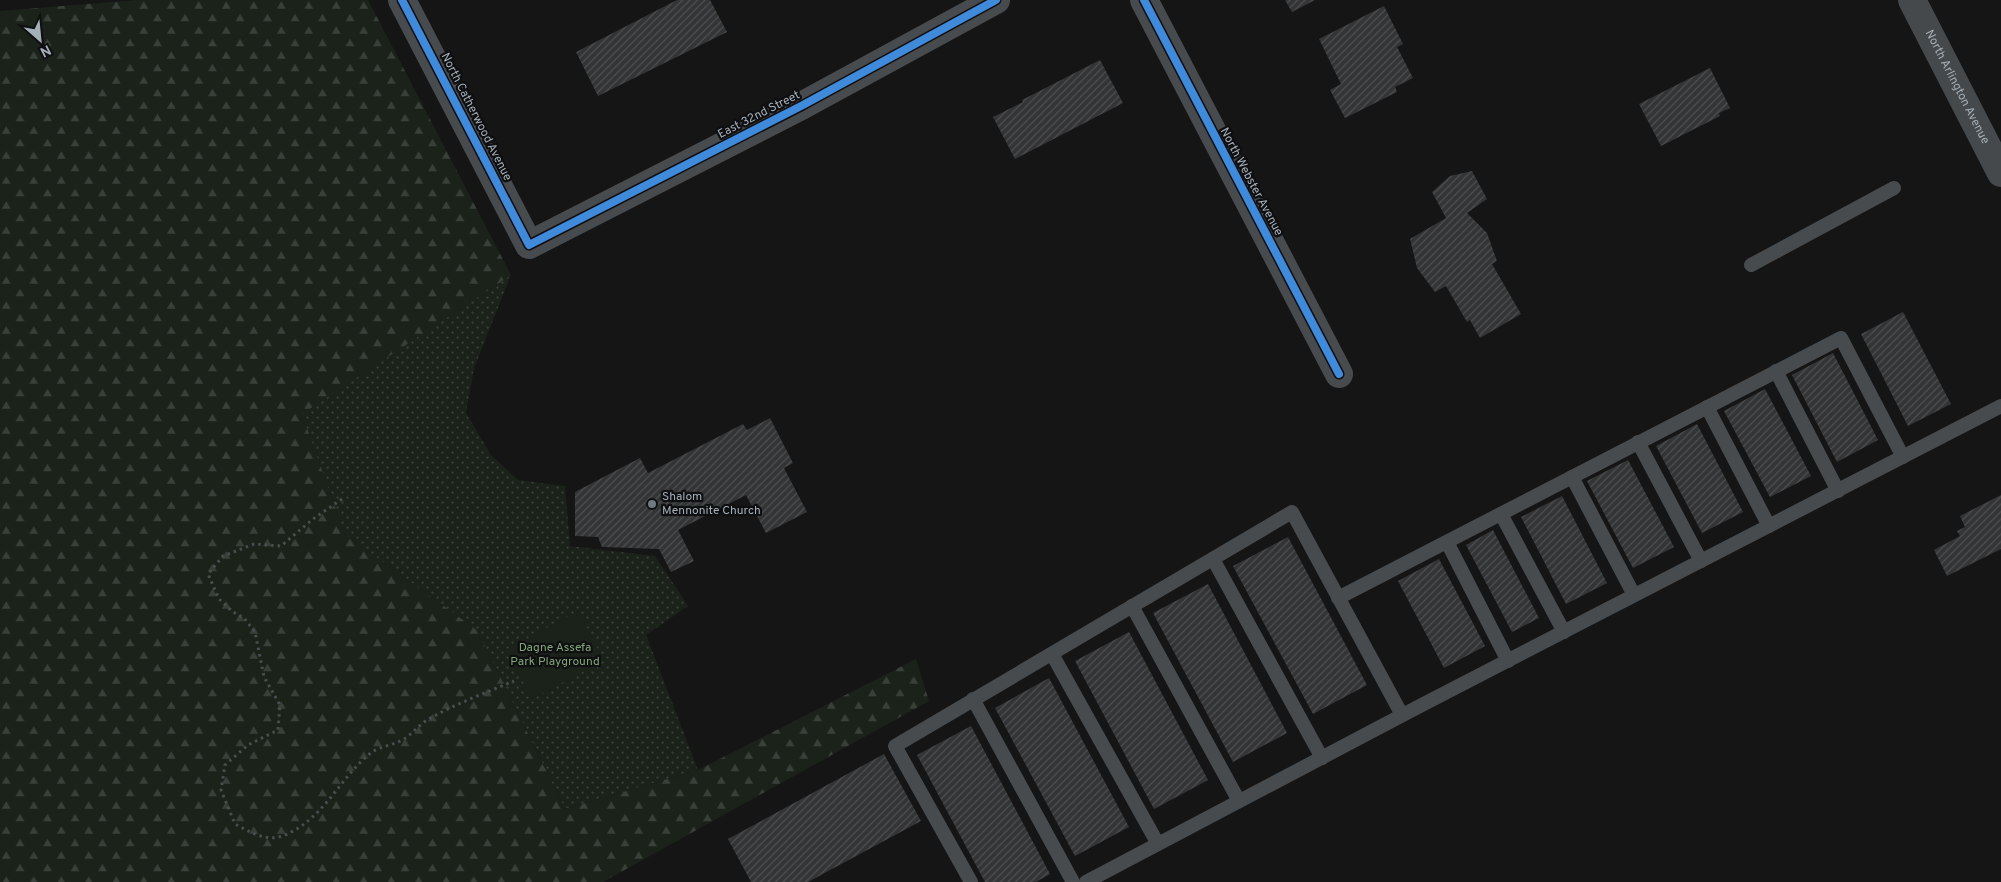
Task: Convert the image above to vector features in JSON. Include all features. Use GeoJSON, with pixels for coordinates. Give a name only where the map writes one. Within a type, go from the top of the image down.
{"type":"FeatureCollection","features":[{"type":"Feature","properties":{"kind":"main road","name":"North Arlington Avenue"},"geometry":{"type":"LineString","coordinates":[[1912,0],[2001,172]]}},
{"type":"Feature","properties":{"kind":"street","name":"North Catherwood Avenue"},"geometry":{"type":"LineString","coordinates":[[402,0],[529,245]]}},
{"type":"Feature","properties":{"kind":"street","name":"East 32nd Street"},"geometry":{"type":"LineString","coordinates":[[529,245],[804,105],[996,0]]}},
{"type":"Feature","properties":{"kind":"street","name":"North Webster Avenue"},"geometry":{"type":"LineString","coordinates":[[1144,0],[1339,374]]}},
{"type":"Feature","properties":{"kind":"lane"},"geometry":{"type":"LineString","coordinates":[[1751,266],[1894,188]]}},
{"type":"Feature","properties":{"kind":"lane"},"geometry":{"type":"LineString","coordinates":[[1338,598],[1841,338],[1903,457]]}},
{"type":"Feature","properties":{"kind":"lane"},"geometry":{"type":"LineString","coordinates":[[1776,372],[1838,491]]}},
{"type":"Feature","properties":{"kind":"lane"},"geometry":{"type":"LineString","coordinates":[[1086,882],[1402,715],[2001,406]]}},
{"type":"Feature","properties":{"kind":"lane"},"geometry":{"type":"LineString","coordinates":[[1707,407],[1769,526]]}},
{"type":"Feature","properties":{"kind":"lane"},"geometry":{"type":"LineString","coordinates":[[1638,442],[1701,561]]}},
{"type":"Feature","properties":{"kind":"lane"},"geometry":{"type":"LineString","coordinates":[[1572,477],[1634,595]]}},
{"type":"Feature","properties":{"kind":"lane"},"geometry":{"type":"LineString","coordinates":[[971,882],[895,746],[1292,512],[1402,715]]}},
{"type":"Feature","properties":{"kind":"lane"},"geometry":{"type":"LineString","coordinates":[[1501,514],[1564,632]]}},
{"type":"Feature","properties":{"kind":"lane"},"geometry":{"type":"LineString","coordinates":[[1447,542],[1508,660]]}},
{"type":"Feature","properties":{"kind":"lane"},"geometry":{"type":"LineString","coordinates":[[1212,559],[1322,758]]}},
{"type":"Feature","properties":{"kind":"lane"},"geometry":{"type":"LineString","coordinates":[[1132,606],[1239,801]]}},
{"type":"Feature","properties":{"kind":"lane"},"geometry":{"type":"LineString","coordinates":[[1052,654],[1158,844]]}},
{"type":"Feature","properties":{"kind":"lane"},"geometry":{"type":"LineString","coordinates":[[973,699],[1073,882]]}},
{"type":"Feature","properties":{"kind":"path"},"geometry":{"type":"LineString","coordinates":[[342,499],[281,546],[254,544],[223,556],[208,574],[219,599],[233,612],[244,618],[255,632],[264,677],[280,705],[278,730],[248,745],[226,765],[221,790],[235,824],[260,837],[283,836],[306,824],[322,808],[358,764],[374,751],[403,740],[425,721],[514,681]]}},
{"type":"Feature","properties":{"kind":"green space"},"geometry":{"type":"Polygon","coordinates":[[[137,0],[368,0],[511,275],[302,414],[345,535],[477,630],[565,809],[698,770],[916,659],[929,701],[603,882],[0,882],[0,11],[137,0]]]}},
{"type":"Feature","properties":{"kind":"green space"},"geometry":{"type":"Polygon","coordinates":[[[511,275],[474,368],[466,413],[491,455],[518,480],[565,486],[570,546],[655,556],[688,606],[646,635],[698,770],[565,809],[477,630],[345,535],[301,413],[511,275]]]}},
{"type":"Feature","properties":{"kind":"green space","name":"Dagne Assefa Park Playground"},"geometry":{"type":"Polygon","coordinates":[[[578,611],[604,660],[532,699],[506,650],[578,611]]]}},
{"type":"Feature","properties":{"kind":"building"},"geometry":{"type":"Polygon","coordinates":[[[677,0],[710,0],[727,32],[598,96],[576,52],[677,0]]]}},
{"type":"Feature","properties":{"kind":"building"},"geometry":{"type":"Polygon","coordinates":[[[1285,0],[1315,0],[1292,12],[1285,0]]]}},
{"type":"Feature","properties":{"kind":"building"},"geometry":{"type":"Polygon","coordinates":[[[1384,6],[1403,44],[1397,47],[1413,78],[1395,87],[1397,92],[1345,118],[1330,90],[1341,84],[1319,39],[1384,6]]]}},
{"type":"Feature","properties":{"kind":"building"},"geometry":{"type":"Polygon","coordinates":[[[1100,60],[1123,103],[1015,159],[993,117],[1100,60]]]}},
{"type":"Feature","properties":{"kind":"building"},"geometry":{"type":"Polygon","coordinates":[[[1710,68],[1730,108],[1719,113],[1720,116],[1661,146],[1639,104],[1710,68]]]}},
{"type":"Feature","properties":{"kind":"building"},"geometry":{"type":"Polygon","coordinates":[[[1472,171],[1487,199],[1467,213],[1487,233],[1497,261],[1492,264],[1521,314],[1480,338],[1470,320],[1467,322],[1446,286],[1435,292],[1417,268],[1410,239],[1446,218],[1432,192],[1450,176],[1472,171]]]}},
{"type":"Feature","properties":{"kind":"building"},"geometry":{"type":"Polygon","coordinates":[[[1903,312],[1951,404],[1908,426],[1861,334],[1903,312]]]}},
{"type":"Feature","properties":{"kind":"building"},"geometry":{"type":"Polygon","coordinates":[[[1833,353],[1878,440],[1837,462],[1792,375],[1833,353]]]}},
{"type":"Feature","properties":{"kind":"building"},"geometry":{"type":"Polygon","coordinates":[[[1765,389],[1811,476],[1770,497],[1724,411],[1765,389]]]}},
{"type":"Feature","properties":{"kind":"building","name":"Shalom Mennonite Church"},"geometry":{"type":"Polygon","coordinates":[[[770,418],[793,463],[784,468],[807,512],[766,533],[746,495],[678,530],[694,561],[671,572],[659,549],[602,547],[598,537],[575,536],[575,492],[640,458],[648,473],[743,424],[747,430],[770,418]]]}},
{"type":"Feature","properties":{"kind":"building"},"geometry":{"type":"Polygon","coordinates":[[[1697,424],[1743,512],[1702,533],[1656,446],[1697,424]]]}},
{"type":"Feature","properties":{"kind":"building"},"geometry":{"type":"Polygon","coordinates":[[[1628,460],[1674,547],[1633,568],[1587,481],[1628,460]]]}},
{"type":"Feature","properties":{"kind":"building"},"geometry":{"type":"Polygon","coordinates":[[[2001,495],[2001,549],[1947,576],[1934,550],[1960,536],[1957,531],[1965,527],[1960,516],[2001,495]]]}},
{"type":"Feature","properties":{"kind":"building"},"geometry":{"type":"Polygon","coordinates":[[[1562,496],[1607,583],[1566,604],[1521,517],[1562,496]]]}},
{"type":"Feature","properties":{"kind":"building"},"geometry":{"type":"Polygon","coordinates":[[[1493,530],[1539,618],[1512,632],[1466,545],[1493,530]]]}},
{"type":"Feature","properties":{"kind":"building"},"geometry":{"type":"Polygon","coordinates":[[[1288,537],[1367,685],[1313,714],[1233,566],[1288,537]]]}},
{"type":"Feature","properties":{"kind":"building"},"geometry":{"type":"Polygon","coordinates":[[[1439,559],[1485,646],[1444,668],[1398,581],[1439,559]]]}},
{"type":"Feature","properties":{"kind":"building"},"geometry":{"type":"Polygon","coordinates":[[[1208,584],[1287,733],[1233,762],[1153,613],[1208,584]]]}},
{"type":"Feature","properties":{"kind":"building"},"geometry":{"type":"Polygon","coordinates":[[[1129,632],[1208,780],[1154,809],[1075,661],[1129,632]]]}},
{"type":"Feature","properties":{"kind":"building"},"geometry":{"type":"Polygon","coordinates":[[[1049,678],[1129,827],[1075,856],[995,708],[1049,678]]]}},
{"type":"Feature","properties":{"kind":"building"},"geometry":{"type":"Polygon","coordinates":[[[971,726],[1050,874],[1036,882],[985,882],[917,755],[971,726]]]}},
{"type":"Feature","properties":{"kind":"building"},"geometry":{"type":"Polygon","coordinates":[[[884,754],[921,821],[808,882],[751,882],[728,839],[884,754]]]}},
{"type":"Feature","properties":{"kind":"cycle path"},"geometry":{"type":"LineString","coordinates":[[402,0],[529,245],[803,105],[996,0]]}},
{"type":"Feature","properties":{"kind":"cycle path"},"geometry":{"type":"LineString","coordinates":[[1144,0],[1339,374]]}},
{"type":"Feature","properties":{"kind":"place","name":"Shalom Mennonite Church"},"geometry":{"type":"Point","coordinates":[652,504]}}]}
